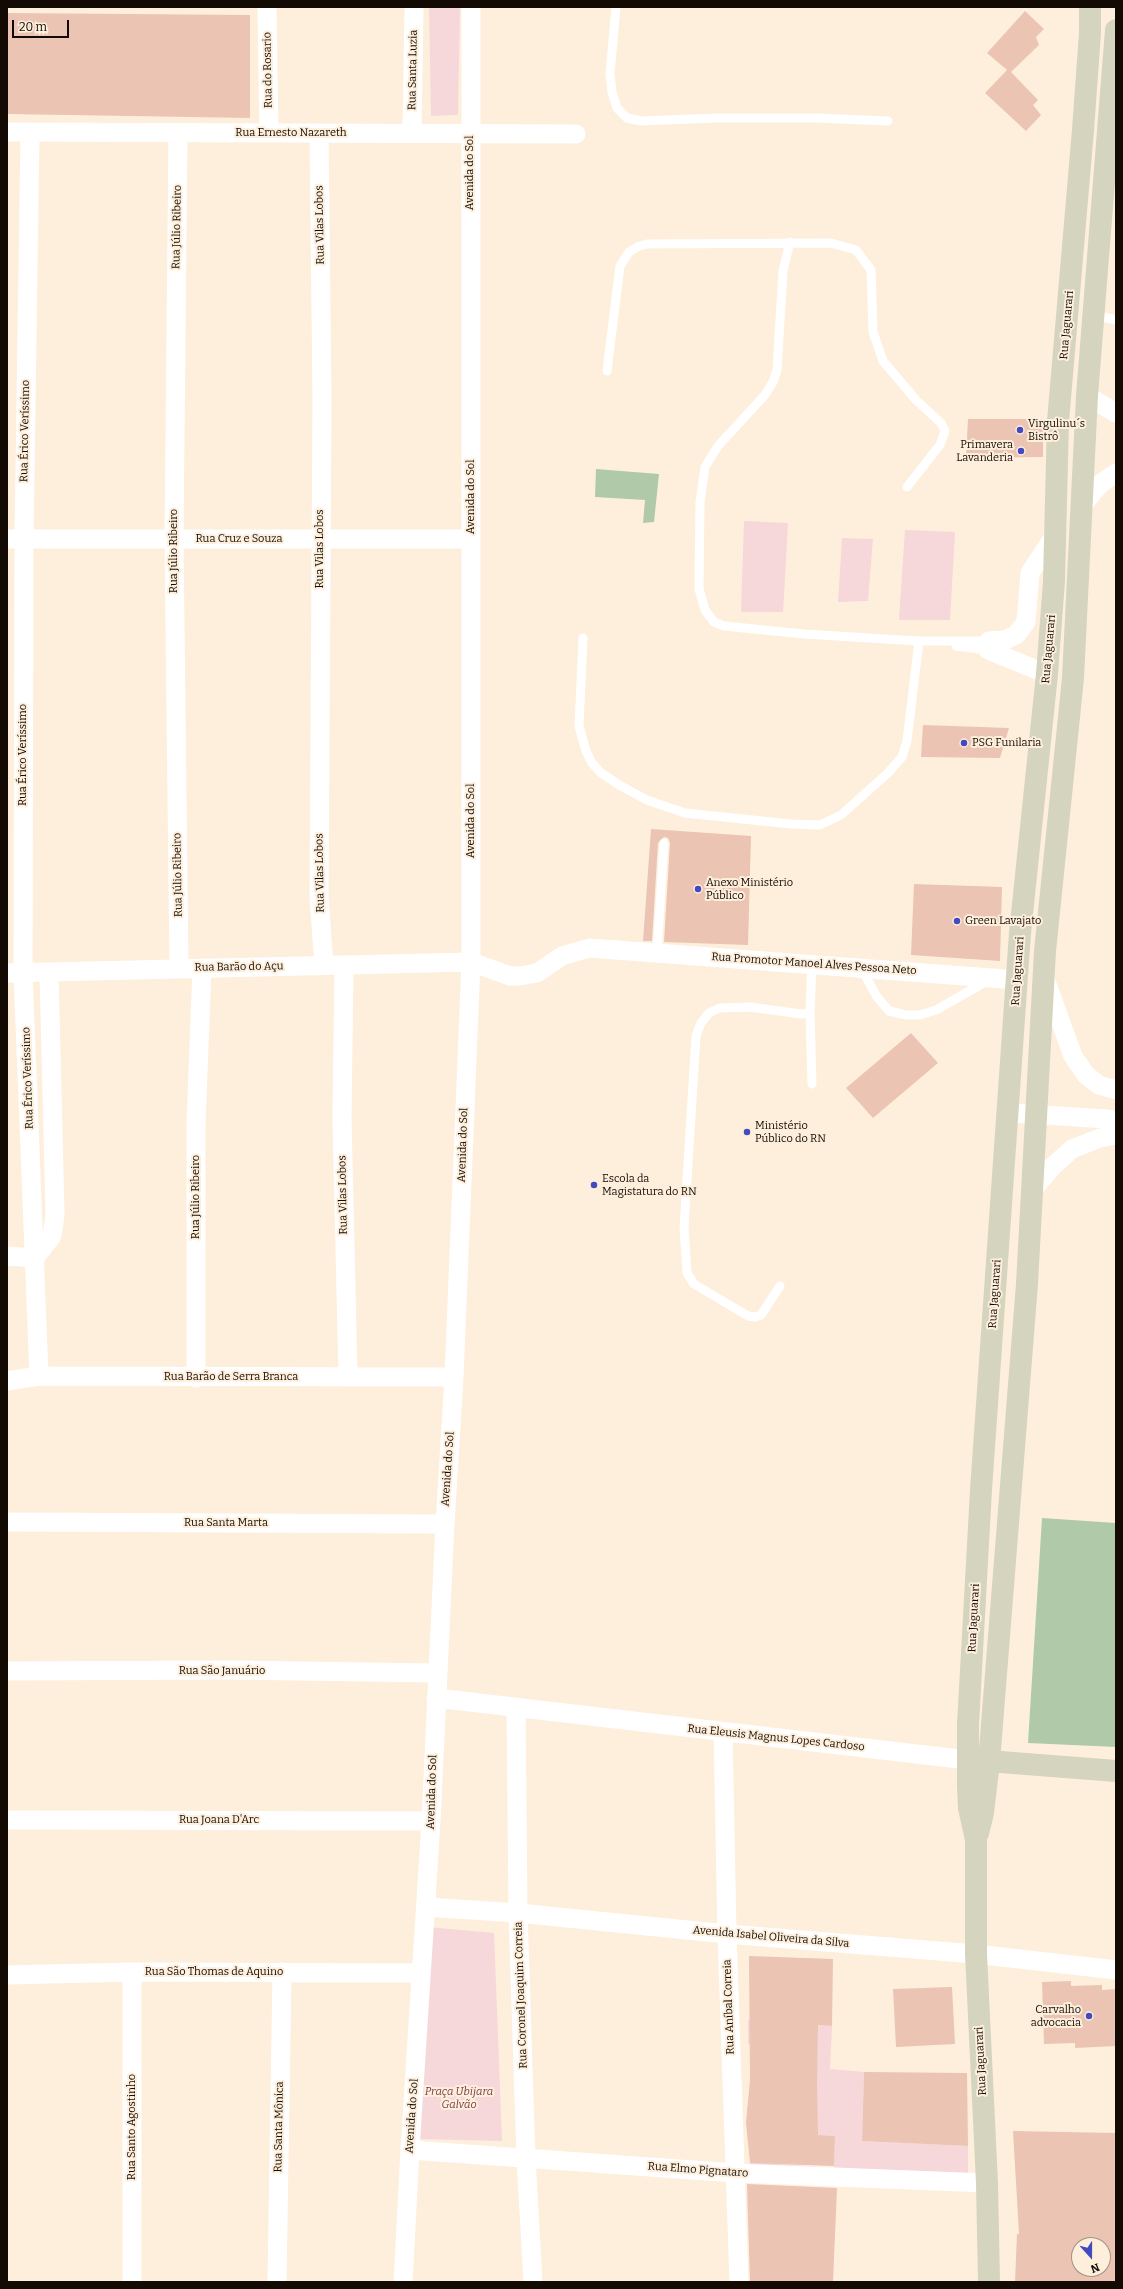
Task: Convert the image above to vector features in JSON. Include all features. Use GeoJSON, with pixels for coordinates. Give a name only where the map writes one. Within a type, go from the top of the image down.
{"type":"FeatureCollection","features":[{"type":"Feature","properties":{"kind":"main road","name":"Rua Jaguarari"},"geometry":{"type":"LineString","coordinates":[[989,2282],[987,2183],[976,1954],[976,1840],[969,1808],[968,1760],[981,1490],[1018,980],[1020,933],[1047,674],[1054,581],[1058,421],[1087,70],[1090,7]]}},
{"type":"Feature","properties":{"kind":"main road","name":"Rua Jaguarari"},"geometry":{"type":"LineString","coordinates":[[976,1840],[983,1813],[990,1762],[1033,1189],[1035,1116],[1043,974],[1073,678],[1087,396],[1116,30]]}},
{"type":"Feature","properties":{"kind":"main road","name":"Rua Eleusis Magnus Lopes Cardoso"},"geometry":{"type":"LineString","coordinates":[[968,1760],[1116,1771]]}},
{"type":"Feature","properties":{"kind":"street","name":"Rua do Rosario"},"geometry":{"type":"LineString","coordinates":[[267,7],[269,133]]}},
{"type":"Feature","properties":{"kind":"street","name":"Rua Santa Luzia"},"geometry":{"type":"LineString","coordinates":[[412,133],[414,7]]}},
{"type":"Feature","properties":{"kind":"street","name":"Avenida do Sol"},"geometry":{"type":"LineString","coordinates":[[403,2282],[431,1821],[437,1673],[454,1376],[471,962],[471,7]]}},
{"type":"Feature","properties":{"kind":"street","name":"Rua Ernesto Nazareth"},"geometry":{"type":"LineString","coordinates":[[7,132],[576,134]]}},
{"type":"Feature","properties":{"kind":"street","name":"Rua Érico Veríssimo"},"geometry":{"type":"LineString","coordinates":[[30,132],[15,539],[15,973],[36,1258],[39,1376]]}},
{"type":"Feature","properties":{"kind":"street","name":"Rua Júlio Ribeiro"},"geometry":{"type":"LineString","coordinates":[[178,133],[174,539],[179,969]]}},
{"type":"Feature","properties":{"kind":"street","name":"Rua Vilas Lobos"},"geometry":{"type":"LineString","coordinates":[[319,133],[322,400],[319,898],[324,965]]}},
{"type":"Feature","properties":{"kind":"street"},"geometry":{"type":"LineString","coordinates":[[1087,396],[1113,407]]}},
{"type":"Feature","properties":{"kind":"street"},"geometry":{"type":"LineString","coordinates":[[1081,507],[1100,484],[1116,473]]}},
{"type":"Feature","properties":{"kind":"street"},"geometry":{"type":"LineString","coordinates":[[988,646],[1016,635],[1026,622],[1030,573],[1055,535]]}},
{"type":"Feature","properties":{"kind":"street","name":"Rua Cruz e Souza"},"geometry":{"type":"LineString","coordinates":[[15,539],[471,539]]}},
{"type":"Feature","properties":{"kind":"street"},"geometry":{"type":"LineString","coordinates":[[988,646],[1047,674]]}},
{"type":"Feature","properties":{"kind":"street","name":"Rua Promotor Manoel Alves Pessoa Neto"},"geometry":{"type":"LineString","coordinates":[[471,962],[510,976],[520,976],[537,973],[562,956],[579,950],[609,948],[1018,980]]}},
{"type":"Feature","properties":{"kind":"street","name":"Rua Barão do Açu"},"geometry":{"type":"LineString","coordinates":[[15,973],[471,962]]}},
{"type":"Feature","properties":{"kind":"street","name":"Rua Vilas Lobos"},"geometry":{"type":"LineString","coordinates":[[344,965],[342,1118],[348,1377]]}},
{"type":"Feature","properties":{"kind":"street","name":"Rua Júlio Ribeiro"},"geometry":{"type":"LineString","coordinates":[[196,1378],[196,1124],[202,968]]}},
{"type":"Feature","properties":{"kind":"street"},"geometry":{"type":"LineString","coordinates":[[7,1256],[36,1258],[52,1236],[55,1215],[49,972]]}},
{"type":"Feature","properties":{"kind":"street"},"geometry":{"type":"LineString","coordinates":[[1043,974],[1073,1056],[1086,1075],[1099,1085],[1116,1090]]}},
{"type":"Feature","properties":{"kind":"street"},"geometry":{"type":"LineString","coordinates":[[1008,1113],[1035,1116],[1108,1119],[1116,1122]]}},
{"type":"Feature","properties":{"kind":"street"},"geometry":{"type":"LineString","coordinates":[[1033,1189],[1053,1166],[1072,1149],[1100,1138],[1116,1135]]}},
{"type":"Feature","properties":{"kind":"street","name":"Rua Barão de Serra Branca"},"geometry":{"type":"LineString","coordinates":[[7,1381],[39,1376],[196,1378],[454,1376]]}},
{"type":"Feature","properties":{"kind":"street","name":"Rua Santa Marta"},"geometry":{"type":"LineString","coordinates":[[7,1522],[445,1524]]}},
{"type":"Feature","properties":{"kind":"street","name":"Rua São Januário"},"geometry":{"type":"LineString","coordinates":[[7,1670],[231,1670],[437,1673]]}},
{"type":"Feature","properties":{"kind":"street","name":"Rua Eleusis Magnus Lopes Cardoso"},"geometry":{"type":"LineString","coordinates":[[436,1698],[968,1760]]}},
{"type":"Feature","properties":{"kind":"street","name":"Rua Coronel Joaquim Correia"},"geometry":{"type":"LineString","coordinates":[[516,1707],[518,1913],[526,2159],[533,2282]]}},
{"type":"Feature","properties":{"kind":"street","name":"Rua Aníbal Correia"},"geometry":{"type":"LineString","coordinates":[[723,1732],[726,1934],[739,2282]]}},
{"type":"Feature","properties":{"kind":"street","name":"Rua Joana D'Arc"},"geometry":{"type":"LineString","coordinates":[[7,1820],[431,1821]]}},
{"type":"Feature","properties":{"kind":"street","name":"Avenida Isabel Oliveira da Silva"},"geometry":{"type":"LineString","coordinates":[[426,1907],[518,1913],[726,1934],[976,1954],[1116,1970]]}},
{"type":"Feature","properties":{"kind":"street","name":"Rua São Thomas de Aquino"},"geometry":{"type":"LineString","coordinates":[[7,1975],[132,1972],[421,1973]]}},
{"type":"Feature","properties":{"kind":"street","name":"Rua Santo Agostinho"},"geometry":{"type":"LineString","coordinates":[[132,1972],[132,2282]]}},
{"type":"Feature","properties":{"kind":"street","name":"Rua Santa Mônica"},"geometry":{"type":"LineString","coordinates":[[277,2282],[282,1972]]}},
{"type":"Feature","properties":{"kind":"street","name":"Rua Elmo Pignataro"},"geometry":{"type":"LineString","coordinates":[[410,2150],[734,2173],[987,2183]]}},
{"type":"Feature","properties":{"kind":"lane"},"geometry":{"type":"LineString","coordinates":[[616,7],[610,74],[612,92],[617,108],[627,118],[641,121],[717,118],[816,118],[888,121]]}},
{"type":"Feature","properties":{"kind":"lane"},"geometry":{"type":"LineString","coordinates":[[607,371],[614,302],[620,266],[629,252],[647,244],[790,242],[831,242],[856,250],[871,270],[873,332],[883,361],[916,400],[941,423],[944,431],[940,445],[907,487]]}},
{"type":"Feature","properties":{"kind":"lane"},"geometry":{"type":"LineString","coordinates":[[790,242],[783,271],[777,370],[773,382],[765,394],[718,446],[705,467],[700,532],[699,589],[701,602],[714,622],[724,626],[804,634],[988,646]]}},
{"type":"Feature","properties":{"kind":"lane"},"geometry":{"type":"LineString","coordinates":[[1094,315],[1116,320]]}},
{"type":"Feature","properties":{"kind":"lane"},"geometry":{"type":"LineString","coordinates":[[583,638],[579,726],[592,763],[600,772],[619,785],[647,800],[685,813],[791,824],[820,825],[841,815],[888,774],[902,757],[907,741],[919,641]]}},
{"type":"Feature","properties":{"kind":"lane"},"geometry":{"type":"LineString","coordinates":[[657,952],[664,843]]}},
{"type":"Feature","properties":{"kind":"lane"},"geometry":{"type":"LineString","coordinates":[[812,963],[810,1013],[812,1084]]}},
{"type":"Feature","properties":{"kind":"lane"},"geometry":{"type":"LineString","coordinates":[[861,967],[877,997],[889,1011],[906,1014],[920,1015],[936,1010],[992,978]]}},
{"type":"Feature","properties":{"kind":"lane"},"geometry":{"type":"LineString","coordinates":[[780,1286],[761,1315],[755,1317],[748,1316],[694,1284],[687,1273],[684,1227],[696,1036],[700,1023],[709,1013],[720,1008],[750,1008],[801,1014],[810,1013]]}},
{"type":"Feature","properties":{"kind":"green space"},"geometry":{"type":"Polygon","coordinates":[[[429,7],[460,7],[458,115],[431,116],[429,7]]]}},
{"type":"Feature","properties":{"kind":"green space"},"geometry":{"type":"Polygon","coordinates":[[[744,521],[788,523],[783,612],[741,612],[744,521]]]}},
{"type":"Feature","properties":{"kind":"green space"},"geometry":{"type":"Polygon","coordinates":[[[905,530],[955,532],[950,620],[899,620],[905,530]]]}},
{"type":"Feature","properties":{"kind":"green space"},"geometry":{"type":"Polygon","coordinates":[[[842,538],[873,539],[868,601],[838,602],[842,538]]]}},
{"type":"Feature","properties":{"kind":"green space","name":"Praça Ubijara Galvão"},"geometry":{"type":"Polygon","coordinates":[[[428,1927],[494,1933],[502,2141],[416,2139],[428,1927]]]}},
{"type":"Feature","properties":{"kind":"green space"},"geometry":{"type":"Polygon","coordinates":[[[748,2020],[832,2026],[830,2069],[864,2072],[862,2141],[968,2146],[968,2175],[750,2172],[750,2162],[834,2168],[835,2136],[747,2131],[747,2106],[817,2112],[817,2048],[748,2044],[748,2020]]]}},
{"type":"Feature","properties":{"kind":"shaded area"},"geometry":{"type":"Polygon","coordinates":[[[596,469],[659,474],[654,522],[643,523],[645,500],[595,497],[596,469]]]}},
{"type":"Feature","properties":{"kind":"shaded area"},"geometry":{"type":"Polygon","coordinates":[[[1042,1518],[1116,1523],[1116,1747],[1028,1743],[1042,1518]]]}},
{"type":"Feature","properties":{"kind":"building"},"geometry":{"type":"Polygon","coordinates":[[[1025,11],[1044,29],[1036,37],[1039,45],[1011,72],[1038,100],[1033,105],[1041,115],[1026,131],[985,93],[1007,70],[987,53],[1025,11]]]}},
{"type":"Feature","properties":{"kind":"building"},"geometry":{"type":"Polygon","coordinates":[[[7,13],[250,15],[250,118],[7,114],[7,13]]]}},
{"type":"Feature","properties":{"kind":"building"},"geometry":{"type":"Polygon","coordinates":[[[968,419],[1043,419],[1043,457],[966,458],[968,419]]]}},
{"type":"Feature","properties":{"kind":"building","name":"PSG Funilaria"},"geometry":{"type":"Polygon","coordinates":[[[923,725],[1009,728],[1000,758],[921,757],[923,725]]]}},
{"type":"Feature","properties":{"kind":"building","name":"Anexo Ministério Público"},"geometry":{"type":"Polygon","coordinates":[[[651,829],[751,836],[748,945],[664,942],[670,843],[668,838],[664,837],[658,843],[652,941],[643,941],[651,829]]]}},
{"type":"Feature","properties":{"kind":"building","name":"Green Lavajato"},"geometry":{"type":"Polygon","coordinates":[[[914,884],[1002,887],[1000,961],[911,955],[914,884]]]}},
{"type":"Feature","properties":{"kind":"building"},"geometry":{"type":"Polygon","coordinates":[[[911,1033],[938,1063],[873,1118],[846,1088],[911,1033]]]}},
{"type":"Feature","properties":{"kind":"building"},"geometry":{"type":"Polygon","coordinates":[[[749,1956],[833,1959],[832,2026],[818,2025],[817,2083],[818,2135],[835,2136],[834,2166],[750,2163],[746,2123],[750,2080],[749,1956]]]}},
{"type":"Feature","properties":{"kind":"building"},"geometry":{"type":"Polygon","coordinates":[[[1071,1981],[1071,1986],[1102,1985],[1102,1990],[1116,1989],[1116,2046],[1075,2048],[1075,2043],[1044,2044],[1042,1982],[1071,1981]]]}},
{"type":"Feature","properties":{"kind":"building"},"geometry":{"type":"Polygon","coordinates":[[[952,1987],[955,2044],[896,2047],[893,1989],[952,1987]]]}},
{"type":"Feature","properties":{"kind":"building"},"geometry":{"type":"Polygon","coordinates":[[[864,2072],[967,2073],[968,2146],[862,2141],[864,2072]]]}},
{"type":"Feature","properties":{"kind":"building"},"geometry":{"type":"Polygon","coordinates":[[[1013,2131],[1116,2133],[1116,2282],[1015,2282],[1017,2234],[1019,2234],[1013,2131]]]}},
{"type":"Feature","properties":{"kind":"building"},"geometry":{"type":"Polygon","coordinates":[[[747,2184],[837,2188],[833,2282],[750,2282],[747,2184]]]}},
{"type":"Feature","properties":{"kind":"place","name":"Virgulinu´s Bistrô"},"geometry":{"type":"Point","coordinates":[1020,430]}},
{"type":"Feature","properties":{"kind":"place","name":"Primavera Lavanderia"},"geometry":{"type":"Point","coordinates":[1021,451]}},
{"type":"Feature","properties":{"kind":"place","name":"PSG Funilaria"},"geometry":{"type":"Point","coordinates":[964,743]}},
{"type":"Feature","properties":{"kind":"place","name":"Anexo Ministério Público"},"geometry":{"type":"Point","coordinates":[698,889]}},
{"type":"Feature","properties":{"kind":"place","name":"Green Lavajato"},"geometry":{"type":"Point","coordinates":[957,921]}},
{"type":"Feature","properties":{"kind":"place","name":"Ministério Público do RN"},"geometry":{"type":"Point","coordinates":[747,1132]}},
{"type":"Feature","properties":{"kind":"place","name":"Escola da Magistatura do RN"},"geometry":{"type":"Point","coordinates":[594,1185]}},
{"type":"Feature","properties":{"kind":"place","name":"Carvalho advocacia"},"geometry":{"type":"Point","coordinates":[1089,2016]}}]}
